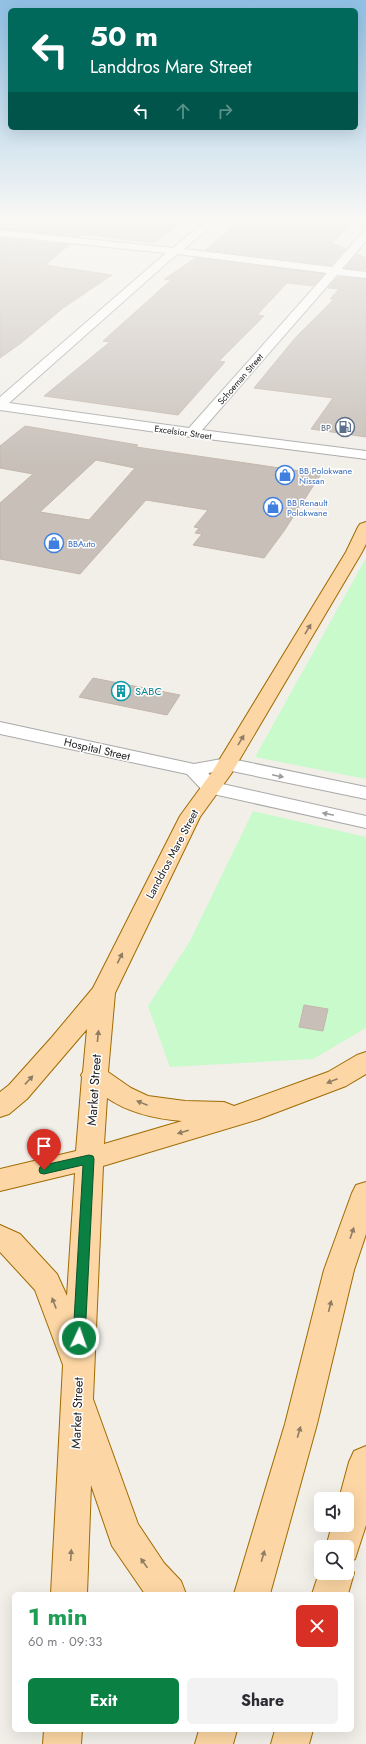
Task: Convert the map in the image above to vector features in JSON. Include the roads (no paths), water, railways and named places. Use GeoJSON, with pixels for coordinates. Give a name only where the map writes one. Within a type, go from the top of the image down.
{"type":"FeatureCollection","features":[{"type":"Feature","properties":{"kind":"main road","name":"Landdros Mare Street"},"geometry":{"type":"LineString","coordinates":[[0,1107],[18,1092],[61,1044],[103,993],[190,816],[227,764],[354,552],[366,527]]}},
{"type":"Feature","properties":{"kind":"main road","name":"Market Street"},"geometry":{"type":"LineString","coordinates":[[69,1592],[89,1159],[94,1074],[103,993]]}},
{"type":"Feature","properties":{"kind":"main road"},"geometry":{"type":"LineString","coordinates":[[0,1180],[89,1159],[250,1112],[337,1079],[366,1062]]}},
{"type":"Feature","properties":{"kind":"main road"},"geometry":{"type":"LineString","coordinates":[[94,1074],[122,1095],[150,1107],[189,1112],[250,1112]]}},
{"type":"Feature","properties":{"kind":"main road"},"geometry":{"type":"LineString","coordinates":[[253,1592],[301,1424],[339,1270],[366,1193]]}},
{"type":"Feature","properties":{"kind":"main road"},"geometry":{"type":"LineString","coordinates":[[0,1237],[10,1243],[46,1283],[78,1381],[124,1534],[152,1575],[166,1592]]}},
{"type":"Feature","properties":{"kind":"main road"},"geometry":{"type":"LineString","coordinates":[[345,1540],[366,1462]]}},
{"type":"Feature","properties":{"kind":"main road"},"geometry":{"type":"LineString","coordinates":[[331,1592],[334,1580]]}},
{"type":"Feature","properties":{"kind":"main road"},"geometry":{"type":"LineString","coordinates":[[62,1732],[62,1744]]}},
{"type":"Feature","properties":{"kind":"main road"},"geometry":{"type":"LineString","coordinates":[[214,1744],[217,1732]]}},
{"type":"Feature","properties":{"kind":"main road"},"geometry":{"type":"LineString","coordinates":[[290,1744],[293,1732]]}},
{"type":"Feature","properties":{"kind":"street"},"geometry":{"type":"LineString","coordinates":[[0,405],[117,302]]}},
{"type":"Feature","properties":{"kind":"street","name":"Schoeman Street"},"geometry":{"type":"LineString","coordinates":[[192,433],[306,302]]}},
{"type":"Feature","properties":{"kind":"street","name":"Excelsior Street"},"geometry":{"type":"LineString","coordinates":[[0,405],[192,433],[366,455]]}},
{"type":"Feature","properties":{"kind":"street","name":"Hospital Street"},"geometry":{"type":"LineString","coordinates":[[0,728],[194,770],[227,764],[277,776],[366,793]]}},
{"type":"Feature","properties":{"kind":"street"},"geometry":{"type":"LineString","coordinates":[[194,770],[211,788],[366,822]]}},
{"type":"Feature","properties":{"kind":"place","name":"BP"},"geometry":{"type":"Point","coordinates":[345,427]}},
{"type":"Feature","properties":{"kind":"place","name":"BB Polokwane Nissan"},"geometry":{"type":"Point","coordinates":[285,475]}},
{"type":"Feature","properties":{"kind":"place","name":"BB Renault Polokwane"},"geometry":{"type":"Point","coordinates":[273,507]}},
{"type":"Feature","properties":{"kind":"place","name":"BBAuto"},"geometry":{"type":"Point","coordinates":[54,543]}},
{"type":"Feature","properties":{"kind":"place","name":"SABC"},"geometry":{"type":"Point","coordinates":[121,691]}}]}
